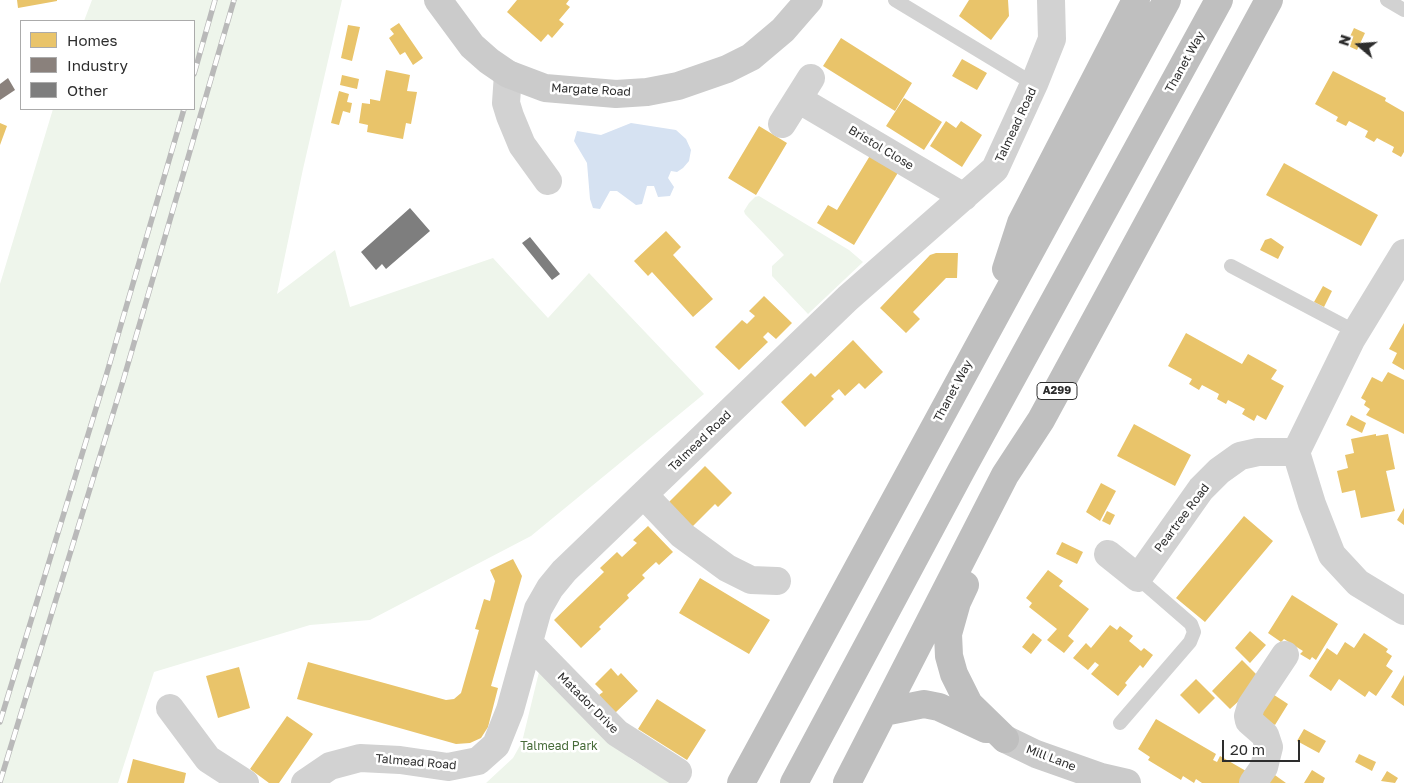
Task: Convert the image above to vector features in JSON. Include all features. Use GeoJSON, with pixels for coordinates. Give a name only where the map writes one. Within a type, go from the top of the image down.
{"type":"FeatureCollection","features":[{"type":"Feature","properties":{"kind":"highway"},"geometry":{"type":"LineString","coordinates":[[988,327],[1021,223],[1136,0]]}},
{"type":"Feature","properties":{"kind":"highway","name":"Thanet Way"},"geometry":{"type":"LineString","coordinates":[[741,783],[1167,0]]}},
{"type":"Feature","properties":{"kind":"highway","name":"Thanet Way"},"geometry":{"type":"LineString","coordinates":[[794,783],[961,471],[1219,0]]}},
{"type":"Feature","properties":{"kind":"highway","name":"A299"},"geometry":{"type":"LineString","coordinates":[[847,783],[1005,475],[1041,420],[1269,0]]}},
{"type":"Feature","properties":{"kind":"highway"},"geometry":{"type":"LineString","coordinates":[[1005,739],[983,719],[966,697],[954,674],[949,656],[948,634],[957,602],[1041,420]]}},
{"type":"Feature","properties":{"kind":"highway"},"geometry":{"type":"LineString","coordinates":[[884,712],[924,704],[939,707],[1005,739]]}},
{"type":"Feature","properties":{"kind":"street","name":"Margate Road"},"geometry":{"type":"LineString","coordinates":[[438,0],[472,46],[508,74],[536,85],[565,92],[616,94],[647,92],[678,86],[703,79],[751,57],[783,30],[809,0]]}},
{"type":"Feature","properties":{"kind":"street","name":"Talmead Road"},"geometry":{"type":"LineString","coordinates":[[305,783],[330,766],[360,758],[400,760],[448,767],[478,761],[496,745],[510,710],[538,609],[550,588],[564,571],[848,298],[995,169],[1034,84],[1052,39],[1051,0]]}},
{"type":"Feature","properties":{"kind":"street"},"geometry":{"type":"LineString","coordinates":[[508,74],[506,103],[510,116],[522,145],[548,181]]}},
{"type":"Feature","properties":{"kind":"street","name":"Bristol Close"},"geometry":{"type":"LineString","coordinates":[[782,124],[804,88],[964,197]]}},
{"type":"Feature","properties":{"kind":"street"},"geometry":{"type":"LineString","coordinates":[[1404,253],[1356,332],[1296,452],[1312,504],[1332,555],[1358,583],[1404,611]]}},
{"type":"Feature","properties":{"kind":"street","name":"Peartree Road"},"geometry":{"type":"LineString","coordinates":[[1138,578],[1201,489],[1219,471],[1240,456],[1258,452],[1296,452]]}},
{"type":"Feature","properties":{"kind":"street"},"geometry":{"type":"LineString","coordinates":[[644,495],[682,535],[727,568],[751,580],[777,581]]}},
{"type":"Feature","properties":{"kind":"street"},"geometry":{"type":"LineString","coordinates":[[1108,554],[1138,578]]}},
{"type":"Feature","properties":{"kind":"street","name":"Matador Drive"},"geometry":{"type":"LineString","coordinates":[[529,643],[617,733],[678,772]]}},
{"type":"Feature","properties":{"kind":"street"},"geometry":{"type":"LineString","coordinates":[[1253,783],[1264,767],[1269,747],[1265,735],[1249,721],[1250,706],[1285,655]]}},
{"type":"Feature","properties":{"kind":"street"},"geometry":{"type":"LineString","coordinates":[[170,708],[208,759],[245,783]]}},
{"type":"Feature","properties":{"kind":"street","name":"Mill Lane"},"geometry":{"type":"LineString","coordinates":[[1005,739],[1036,754],[1101,777],[1127,783]]}},
{"type":"Feature","properties":{"kind":"lane"},"geometry":{"type":"LineString","coordinates":[[894,0],[1034,84]]}},
{"type":"Feature","properties":{"kind":"lane"},"geometry":{"type":"LineString","coordinates":[[1387,0],[1404,10]]}},
{"type":"Feature","properties":{"kind":"lane"},"geometry":{"type":"LineString","coordinates":[[1231,266],[1356,332]]}},
{"type":"Feature","properties":{"kind":"lane"},"geometry":{"type":"LineString","coordinates":[[1120,723],[1190,642],[1194,632],[1191,624],[1138,578]]}},
{"type":"Feature","properties":{"kind":"green space"},"geometry":{"type":"Polygon","coordinates":[[[92,0],[342,0],[303,169],[277,294],[335,250],[350,307],[493,258],[548,318],[589,273],[704,394],[531,536],[370,620],[310,625],[154,672],[118,783],[0,783],[0,284],[53,110],[195,110],[195,20],[84,20],[92,0]]]}},
{"type":"Feature","properties":{"kind":"green space"},"geometry":{"type":"Polygon","coordinates":[[[759,196],[849,250],[863,262],[808,314],[772,276],[772,266],[784,255],[745,214],[744,211],[749,203],[759,196]]]}},
{"type":"Feature","properties":{"kind":"green space","name":"Talmead Park"},"geometry":{"type":"Polygon","coordinates":[[[539,672],[631,759],[671,783],[486,783],[513,758],[522,742],[539,672]]]}},
{"type":"Feature","properties":{"kind":"water"},"geometry":{"type":"Polygon","coordinates":[[[631,123],[676,130],[686,139],[691,150],[689,161],[677,172],[671,171],[668,178],[674,187],[670,196],[658,197],[654,186],[647,186],[642,204],[636,205],[617,191],[610,191],[600,209],[593,208],[590,199],[587,163],[574,141],[577,131],[601,135],[631,123]]]}},
{"type":"Feature","properties":{"kind":"building: Homes"},"geometry":{"type":"Polygon","coordinates":[[[17,0],[57,0],[57,1],[18,8],[17,0]]]}},
{"type":"Feature","properties":{"kind":"building: Homes"},"geometry":{"type":"Polygon","coordinates":[[[517,0],[569,0],[566,4],[570,7],[559,20],[564,24],[552,38],[548,34],[541,42],[507,12],[517,0]]]}},
{"type":"Feature","properties":{"kind":"building: Homes"},"geometry":{"type":"Polygon","coordinates":[[[969,0],[1008,0],[1009,16],[991,40],[959,16],[969,0]]]}},
{"type":"Feature","properties":{"kind":"building: Homes"},"geometry":{"type":"Polygon","coordinates":[[[399,23],[423,58],[413,65],[405,52],[400,55],[389,38],[394,34],[390,29],[399,23]]]}},
{"type":"Feature","properties":{"kind":"building: Homes"},"geometry":{"type":"Polygon","coordinates":[[[348,25],[360,27],[352,61],[341,58],[348,25]]]}},
{"type":"Feature","properties":{"kind":"building: Homes"},"geometry":{"type":"Polygon","coordinates":[[[1354,28],[1365,33],[1357,50],[1346,45],[1354,28]]]}},
{"type":"Feature","properties":{"kind":"building: Homes"},"geometry":{"type":"Polygon","coordinates":[[[841,38],[912,83],[895,111],[823,66],[841,38]]]}},
{"type":"Feature","properties":{"kind":"building: Homes"},"geometry":{"type":"Polygon","coordinates":[[[962,59],[987,73],[977,90],[952,76],[962,59]]]}},
{"type":"Feature","properties":{"kind":"building: Homes"},"geometry":{"type":"Polygon","coordinates":[[[386,70],[410,75],[407,91],[417,92],[411,124],[406,123],[403,139],[367,132],[368,125],[359,123],[362,103],[370,104],[370,99],[380,101],[386,70]]]}},
{"type":"Feature","properties":{"kind":"building: Homes"},"geometry":{"type":"Polygon","coordinates":[[[1333,71],[1386,98],[1385,101],[1404,112],[1404,152],[1401,157],[1392,152],[1394,147],[1377,138],[1374,142],[1365,137],[1368,131],[1349,121],[1346,126],[1336,121],[1338,117],[1315,104],[1333,71]]]}},
{"type":"Feature","properties":{"kind":"building: Homes"},"geometry":{"type":"Polygon","coordinates":[[[342,75],[359,79],[357,89],[340,85],[342,75]]]}},
{"type":"Feature","properties":{"kind":"building: Homes"},"geometry":{"type":"Polygon","coordinates":[[[339,91],[349,94],[347,102],[352,103],[350,113],[343,111],[339,125],[331,123],[339,91]]]}},
{"type":"Feature","properties":{"kind":"building: Homes"},"geometry":{"type":"Polygon","coordinates":[[[904,98],[942,122],[924,150],[886,126],[904,98]]]}},
{"type":"Feature","properties":{"kind":"building: Homes"},"geometry":{"type":"Polygon","coordinates":[[[946,121],[956,128],[961,121],[982,135],[962,167],[930,146],[946,121]]]}},
{"type":"Feature","properties":{"kind":"building: Homes"},"geometry":{"type":"Polygon","coordinates":[[[0,123],[7,126],[0,145],[0,123]]]}},
{"type":"Feature","properties":{"kind":"building: Homes"},"geometry":{"type":"Polygon","coordinates":[[[759,126],[787,143],[756,195],[728,178],[759,126]]]}},
{"type":"Feature","properties":{"kind":"building: Homes"},"geometry":{"type":"Polygon","coordinates":[[[871,154],[899,171],[854,245],[817,223],[828,205],[837,210],[871,154]]]}},
{"type":"Feature","properties":{"kind":"building: Homes"},"geometry":{"type":"Polygon","coordinates":[[[1284,163],[1378,215],[1361,246],[1266,195],[1284,163]]]}},
{"type":"Feature","properties":{"kind":"building: Homes"},"geometry":{"type":"Polygon","coordinates":[[[666,231],[681,247],[673,255],[713,299],[693,317],[652,272],[648,276],[634,261],[666,231]]]}},
{"type":"Feature","properties":{"kind":"building: Homes"},"geometry":{"type":"Polygon","coordinates":[[[1271,238],[1284,247],[1278,259],[1260,250],[1265,240],[1271,238]]]}},
{"type":"Feature","properties":{"kind":"building: Homes"},"geometry":{"type":"Polygon","coordinates":[[[936,253],[958,253],[957,278],[946,278],[913,312],[920,319],[906,333],[880,308],[930,255],[936,253]]]}},
{"type":"Feature","properties":{"kind":"building: Homes"},"geometry":{"type":"Polygon","coordinates":[[[1323,286],[1332,291],[1324,307],[1314,302],[1323,286]]]}},
{"type":"Feature","properties":{"kind":"building: Homes"},"geometry":{"type":"Polygon","coordinates":[[[764,296],[792,323],[776,339],[768,332],[763,337],[768,342],[739,370],[715,347],[742,320],[747,324],[755,316],[749,311],[764,296]]]}},
{"type":"Feature","properties":{"kind":"building: Homes"},"geometry":{"type":"Polygon","coordinates":[[[1404,323],[1404,370],[1392,363],[1397,353],[1389,349],[1404,323]]]}},
{"type":"Feature","properties":{"kind":"building: Homes"},"geometry":{"type":"Polygon","coordinates":[[[1186,333],[1242,364],[1248,354],[1277,370],[1271,379],[1284,386],[1266,420],[1257,415],[1254,421],[1242,414],[1245,409],[1228,400],[1226,404],[1217,399],[1219,394],[1202,385],[1199,390],[1189,384],[1192,379],[1168,366],[1186,333]]]}},
{"type":"Feature","properties":{"kind":"building: Homes"},"geometry":{"type":"Polygon","coordinates":[[[853,340],[883,372],[865,389],[859,383],[845,396],[839,389],[831,396],[834,399],[805,427],[781,402],[811,373],[815,377],[853,340]]]}},
{"type":"Feature","properties":{"kind":"building: Homes"},"geometry":{"type":"Polygon","coordinates":[[[1388,372],[1404,380],[1404,434],[1366,415],[1370,409],[1364,405],[1366,401],[1361,398],[1372,377],[1382,382],[1388,372]]]}},
{"type":"Feature","properties":{"kind":"building: Homes"},"geometry":{"type":"Polygon","coordinates":[[[1351,415],[1366,423],[1362,433],[1346,425],[1351,415]]]}},
{"type":"Feature","properties":{"kind":"building: Homes"},"geometry":{"type":"Polygon","coordinates":[[[1134,424],[1191,455],[1175,486],[1117,456],[1134,424]]]}},
{"type":"Feature","properties":{"kind":"building: Homes"},"geometry":{"type":"Polygon","coordinates":[[[1376,434],[1376,436],[1388,434],[1395,469],[1386,471],[1395,511],[1361,518],[1355,490],[1342,493],[1337,471],[1348,468],[1345,455],[1354,453],[1351,439],[1376,434]]]}},
{"type":"Feature","properties":{"kind":"building: Homes"},"geometry":{"type":"Polygon","coordinates":[[[705,466],[732,493],[718,507],[715,504],[692,527],[668,503],[705,466]]]}},
{"type":"Feature","properties":{"kind":"building: Homes"},"geometry":{"type":"Polygon","coordinates":[[[1101,483],[1116,491],[1100,521],[1086,512],[1101,483]]]}},
{"type":"Feature","properties":{"kind":"building: Homes"},"geometry":{"type":"Polygon","coordinates":[[[1404,508],[1404,525],[1397,520],[1404,508]]]}},
{"type":"Feature","properties":{"kind":"building: Homes"},"geometry":{"type":"Polygon","coordinates":[[[1107,511],[1115,515],[1110,525],[1102,521],[1107,511]]]}},
{"type":"Feature","properties":{"kind":"building: Homes"},"geometry":{"type":"Polygon","coordinates":[[[1244,516],[1273,541],[1205,622],[1176,598],[1244,516]]]}},
{"type":"Feature","properties":{"kind":"building: Homes"},"geometry":{"type":"Polygon","coordinates":[[[648,526],[673,552],[659,565],[656,562],[642,575],[645,578],[627,595],[629,598],[599,627],[601,629],[581,648],[554,620],[604,572],[600,568],[617,552],[622,557],[637,543],[633,540],[648,526]]]}},
{"type":"Feature","properties":{"kind":"building: Homes"},"geometry":{"type":"Polygon","coordinates":[[[1062,542],[1083,552],[1077,564],[1056,554],[1062,542]]]}},
{"type":"Feature","properties":{"kind":"building: Homes"},"geometry":{"type":"Polygon","coordinates":[[[513,559],[522,576],[491,686],[498,688],[488,727],[481,738],[470,743],[456,744],[297,699],[308,662],[446,700],[454,699],[461,693],[479,630],[475,629],[484,599],[490,601],[495,581],[490,570],[513,559]]]}},
{"type":"Feature","properties":{"kind":"building: Homes"},"geometry":{"type":"Polygon","coordinates":[[[1048,570],[1063,581],[1059,586],[1089,609],[1068,636],[1074,641],[1064,653],[1047,640],[1057,629],[1029,607],[1032,603],[1026,598],[1048,570]]]}},
{"type":"Feature","properties":{"kind":"building: Homes"},"geometry":{"type":"Polygon","coordinates":[[[700,578],[770,620],[749,654],[679,613],[700,578]]]}},
{"type":"Feature","properties":{"kind":"building: Homes"},"geometry":{"type":"Polygon","coordinates":[[[1292,595],[1338,624],[1316,660],[1312,657],[1310,660],[1300,654],[1303,651],[1284,639],[1281,642],[1268,633],[1292,595]]]}},
{"type":"Feature","properties":{"kind":"building: Homes"},"geometry":{"type":"Polygon","coordinates":[[[1110,625],[1117,630],[1120,626],[1133,636],[1129,641],[1141,651],[1144,648],[1153,655],[1143,668],[1140,665],[1125,683],[1127,685],[1118,696],[1091,674],[1099,665],[1095,662],[1088,670],[1073,658],[1086,643],[1091,648],[1110,625]]]}},
{"type":"Feature","properties":{"kind":"building: Homes"},"geometry":{"type":"Polygon","coordinates":[[[1250,631],[1266,645],[1250,663],[1235,648],[1250,631]]]}},
{"type":"Feature","properties":{"kind":"building: Homes"},"geometry":{"type":"Polygon","coordinates":[[[1033,633],[1042,640],[1031,654],[1022,647],[1033,633]]]}},
{"type":"Feature","properties":{"kind":"building: Homes"},"geometry":{"type":"Polygon","coordinates":[[[1364,633],[1388,649],[1386,652],[1392,656],[1386,666],[1393,671],[1376,696],[1369,691],[1365,697],[1339,679],[1331,691],[1309,676],[1327,648],[1337,655],[1345,642],[1354,648],[1364,633]]]}},
{"type":"Feature","properties":{"kind":"building: Homes"},"geometry":{"type":"Polygon","coordinates":[[[1242,660],[1262,680],[1230,709],[1212,691],[1242,660]]]}},
{"type":"Feature","properties":{"kind":"building: Homes"},"geometry":{"type":"Polygon","coordinates":[[[239,667],[250,708],[218,718],[206,676],[239,667]]]}},
{"type":"Feature","properties":{"kind":"building: Homes"},"geometry":{"type":"Polygon","coordinates":[[[611,668],[618,676],[621,673],[638,691],[615,713],[599,695],[603,692],[595,684],[611,668]]]}},
{"type":"Feature","properties":{"kind":"building: Homes"},"geometry":{"type":"Polygon","coordinates":[[[1404,675],[1404,706],[1391,697],[1404,675]]]}},
{"type":"Feature","properties":{"kind":"building: Homes"},"geometry":{"type":"Polygon","coordinates":[[[1196,679],[1215,698],[1199,714],[1180,695],[1196,679]]]}},
{"type":"Feature","properties":{"kind":"building: Homes"},"geometry":{"type":"Polygon","coordinates":[[[1268,691],[1288,704],[1275,725],[1255,713],[1268,691]]]}},
{"type":"Feature","properties":{"kind":"building: Homes"},"geometry":{"type":"Polygon","coordinates":[[[657,699],[706,730],[687,760],[638,729],[657,699]]]}},
{"type":"Feature","properties":{"kind":"building: Homes"},"geometry":{"type":"Polygon","coordinates":[[[287,716],[313,734],[279,783],[269,783],[250,769],[287,716]]]}},
{"type":"Feature","properties":{"kind":"building: Homes"},"geometry":{"type":"Polygon","coordinates":[[[1156,719],[1216,754],[1213,760],[1217,762],[1220,756],[1246,771],[1239,783],[1202,783],[1196,779],[1194,783],[1183,776],[1181,780],[1148,760],[1150,757],[1138,749],[1156,719]]]}},
{"type":"Feature","properties":{"kind":"building: Homes"},"geometry":{"type":"Polygon","coordinates":[[[1304,729],[1326,741],[1319,753],[1297,741],[1304,729]]]}},
{"type":"Feature","properties":{"kind":"building: Homes"},"geometry":{"type":"Polygon","coordinates":[[[1359,754],[1376,762],[1372,771],[1355,762],[1359,754]]]}},
{"type":"Feature","properties":{"kind":"building: Homes"},"geometry":{"type":"Polygon","coordinates":[[[133,759],[186,773],[184,783],[127,783],[133,759]]]}},
{"type":"Feature","properties":{"kind":"building: Homes"},"geometry":{"type":"Polygon","coordinates":[[[1312,770],[1325,778],[1323,783],[1304,783],[1312,770]]]}},
{"type":"Feature","properties":{"kind":"building: Homes"},"geometry":{"type":"Polygon","coordinates":[[[1387,771],[1398,778],[1395,783],[1381,781],[1387,771]]]}},
{"type":"Feature","properties":{"kind":"building: Homes"},"geometry":{"type":"Polygon","coordinates":[[[1272,773],[1286,783],[1266,783],[1272,773]]]}},
{"type":"Feature","properties":{"kind":"building: Industry"},"geometry":{"type":"Polygon","coordinates":[[[8,78],[15,90],[0,100],[0,84],[8,78]]]}},
{"type":"Feature","properties":{"kind":"building: Other"},"geometry":{"type":"Polygon","coordinates":[[[410,208],[430,231],[386,269],[382,264],[376,270],[361,252],[410,208]]]}},
{"type":"Feature","properties":{"kind":"building: Other"},"geometry":{"type":"Polygon","coordinates":[[[530,237],[560,274],[552,280],[522,243],[530,237]]]}},
{"type":"Feature","properties":{"kind":"railway"},"geometry":{"type":"LineString","coordinates":[[195,70],[215,0]]}},
{"type":"Feature","properties":{"kind":"railway"},"geometry":{"type":"LineString","coordinates":[[0,782],[123,381],[234,0]]}},
{"type":"Feature","properties":{"kind":"railway"},"geometry":{"type":"LineString","coordinates":[[0,722],[106,376],[184,110]]}}]}
